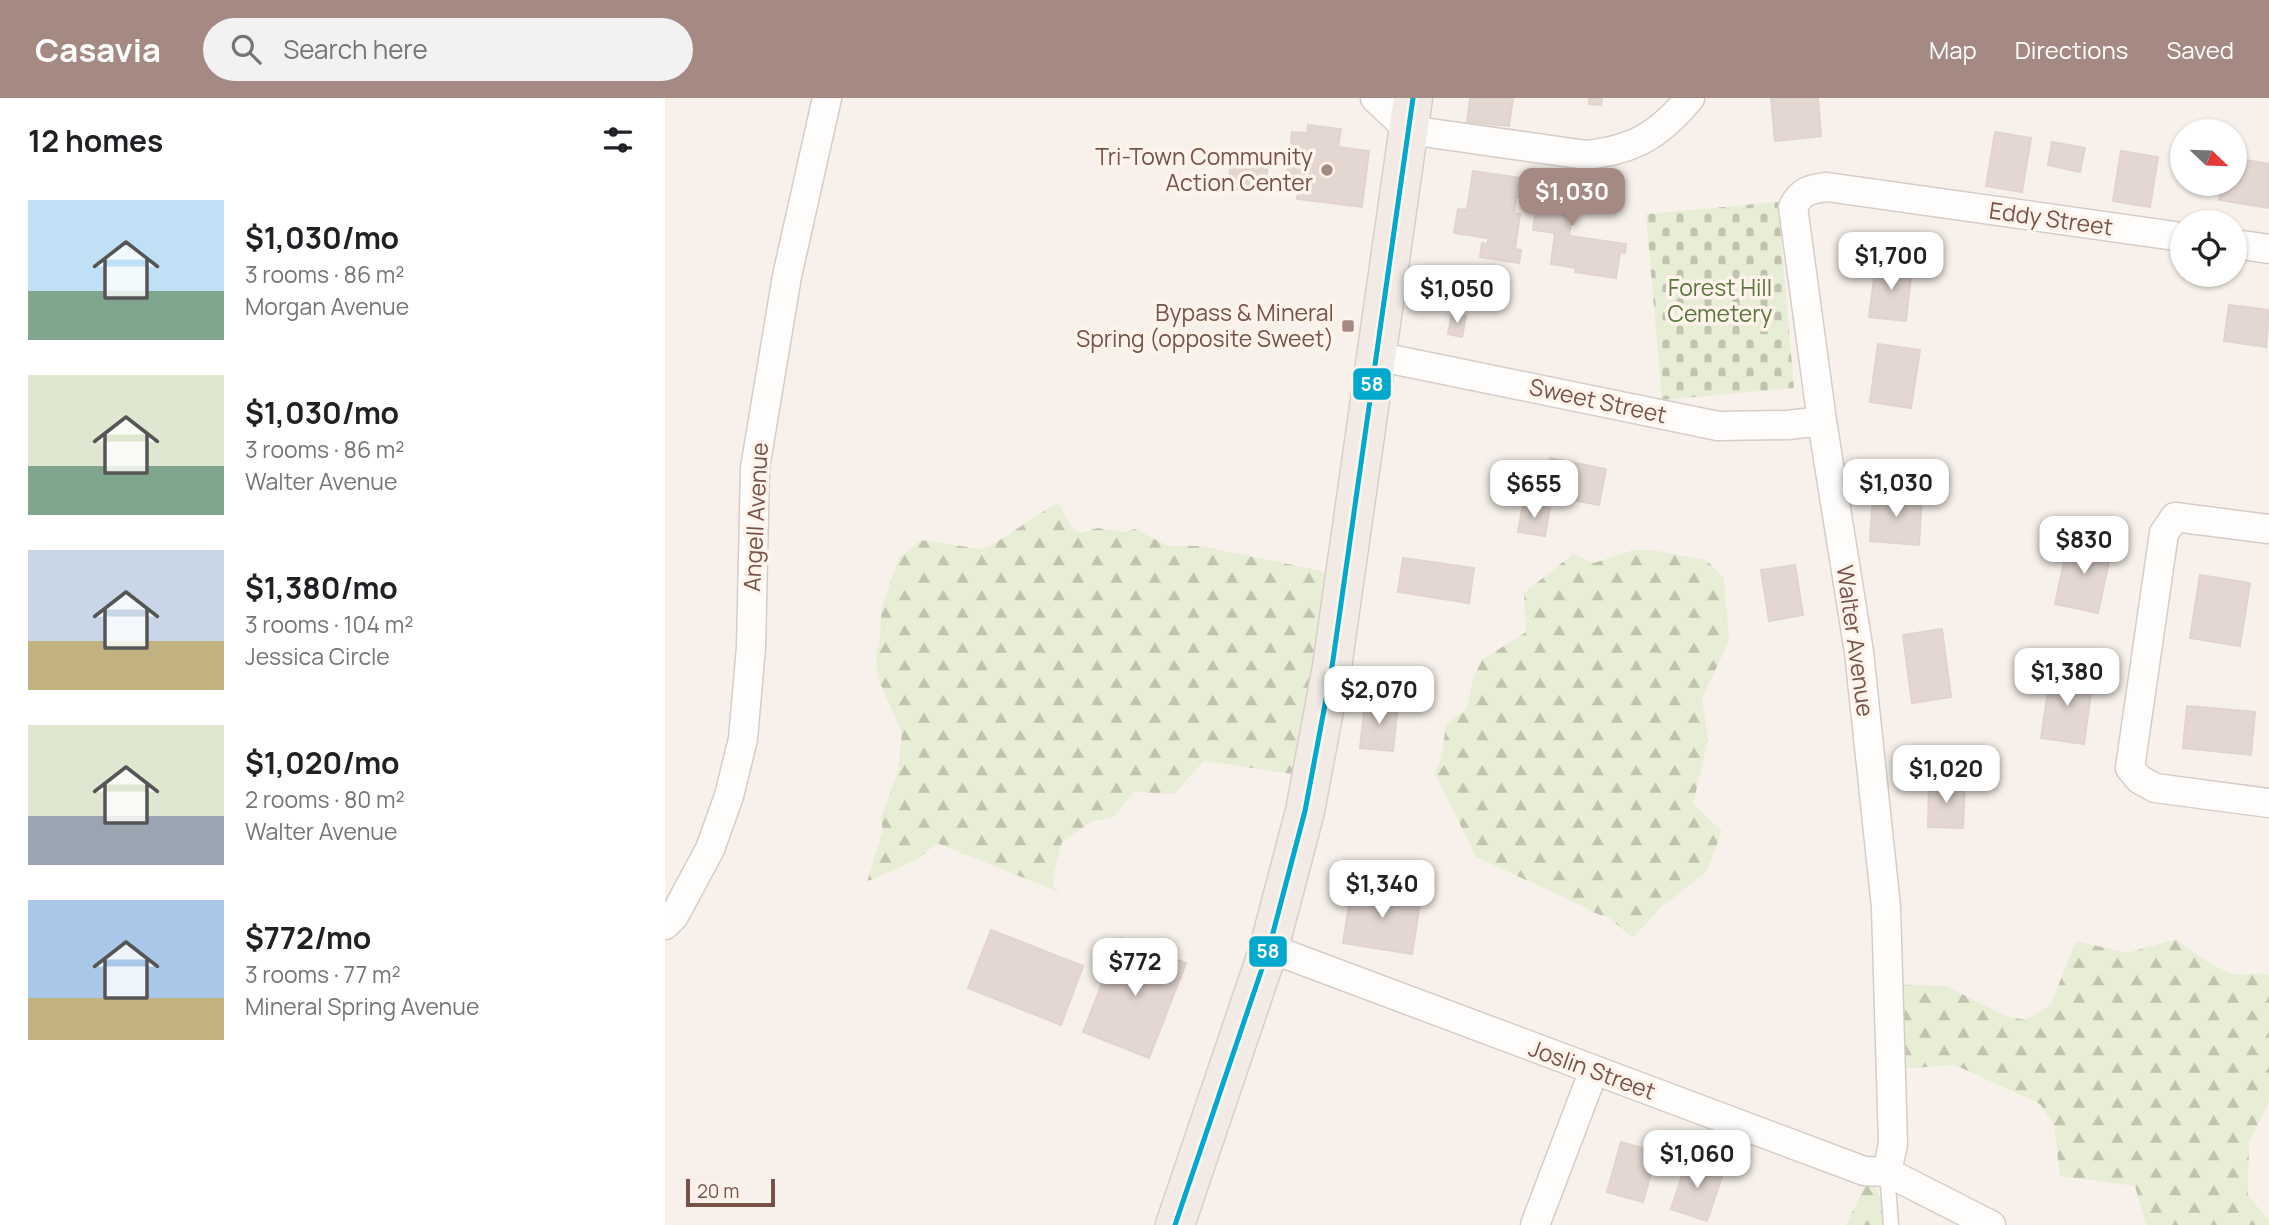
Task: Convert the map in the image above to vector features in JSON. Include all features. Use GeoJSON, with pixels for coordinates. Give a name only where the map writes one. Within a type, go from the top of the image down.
{"type":"FeatureCollection","features":[{"type":"Feature","properties":{"kind":"main road"},"geometry":{"type":"LineString","coordinates":[[1175,1225],[1269,948],[1305,811],[1332,667],[1411,114]]}},
{"type":"Feature","properties":{"kind":"street","name":"Angell Avenue"},"geometry":{"type":"LineString","coordinates":[[665,925],[674,916],[711,849],[729,796],[743,739],[751,648],[755,468],[787,276],[827,98]]}},
{"type":"Feature","properties":{"kind":"street"},"geometry":{"type":"LineString","coordinates":[[1375,98],[1411,114],[1586,155],[1636,144],[1657,132],[1690,98]]}},
{"type":"Feature","properties":{"kind":"street","name":"Eddy Street"},"geometry":{"type":"LineString","coordinates":[[1798,197],[1810,189],[1827,187],[2170,235]]}},
{"type":"Feature","properties":{"kind":"street","name":"Walter Avenue"},"geometry":{"type":"LineString","coordinates":[[1798,197],[1793,207],[1795,227],[1822,421],[1859,652],[1886,907],[1893,1144],[1887,1172]]}},
{"type":"Feature","properties":{"kind":"street"},"geometry":{"type":"LineString","coordinates":[[2247,246],[2269,249]]}},
{"type":"Feature","properties":{"kind":"street","name":"Sweet Street"},"geometry":{"type":"LineString","coordinates":[[1376,356],[1718,426],[1788,425],[1822,421]]}},
{"type":"Feature","properties":{"kind":"street"},"geometry":{"type":"LineString","coordinates":[[2269,529],[2175,517],[2164,533],[2130,768],[2139,779],[2155,788],[2269,803]]}},
{"type":"Feature","properties":{"kind":"street","name":"Joslin Street"},"geometry":{"type":"LineString","coordinates":[[1269,948],[1864,1171],[1887,1172],[1991,1225]]}},
{"type":"Feature","properties":{"kind":"street"},"geometry":{"type":"LineString","coordinates":[[1535,1225],[1594,1070]]}},
{"type":"Feature","properties":{"kind":"lane"},"geometry":{"type":"LineString","coordinates":[[1887,1172],[1891,1225]]}},
{"type":"Feature","properties":{"kind":"green space","name":"Forest Hill Cemetery"},"geometry":{"type":"Polygon","coordinates":[[[1778,202],[1794,388],[1662,400],[1646,214],[1778,202]]]}},
{"type":"Feature","properties":{"kind":"green space"},"geometry":{"type":"Polygon","coordinates":[[[1058,502],[1070,526],[1079,533],[1098,528],[1122,532],[1135,529],[1168,546],[1200,546],[1327,572],[1299,775],[1204,761],[1174,794],[1134,792],[1114,817],[1091,822],[1062,842],[1053,875],[1054,887],[1061,893],[937,843],[918,859],[867,882],[883,830],[881,819],[898,770],[902,733],[877,676],[876,648],[879,647],[882,606],[899,558],[921,540],[980,549],[989,547],[1058,502]]]}},
{"type":"Feature","properties":{"kind":"green space"},"geometry":{"type":"Polygon","coordinates":[[[1633,550],[1653,550],[1706,560],[1724,578],[1729,641],[1702,698],[1708,740],[1693,804],[1722,831],[1707,871],[1660,908],[1633,938],[1609,918],[1476,857],[1435,773],[1442,756],[1446,724],[1467,708],[1474,676],[1482,660],[1526,632],[1524,593],[1573,554],[1594,563],[1633,550]]]}},
{"type":"Feature","properties":{"kind":"green space"},"geometry":{"type":"Polygon","coordinates":[[[2177,939],[2221,969],[2239,974],[2269,975],[2269,1100],[2249,1143],[2248,1196],[2269,1220],[2269,1225],[2146,1225],[2135,1186],[2060,1176],[2054,1125],[2040,1104],[1955,1065],[1883,1070],[1878,984],[1946,986],[2008,1017],[2026,1020],[2051,1004],[2076,941],[2127,953],[2177,939]]]}},
{"type":"Feature","properties":{"kind":"green space"},"geometry":{"type":"Polygon","coordinates":[[[1870,1175],[1892,1225],[1846,1225],[1870,1175]]]}},
{"type":"Feature","properties":{"kind":"building"},"geometry":{"type":"Polygon","coordinates":[[[1470,98],[1513,98],[1509,126],[1467,122],[1470,98]]]}},
{"type":"Feature","properties":{"kind":"building"},"geometry":{"type":"Polygon","coordinates":[[[1589,98],[1602,98],[1601,105],[1589,104],[1589,98]]]}},
{"type":"Feature","properties":{"kind":"building"},"geometry":{"type":"Polygon","coordinates":[[[1771,98],[1818,98],[1821,136],[1775,141],[1771,98]]]}},
{"type":"Feature","properties":{"kind":"building","name":"Tri-Town Community Action Center"},"geometry":{"type":"Polygon","coordinates":[[[1308,125],[1341,129],[1338,147],[1369,151],[1362,207],[1297,199],[1299,190],[1286,190],[1292,132],[1307,133],[1308,125]]]}},
{"type":"Feature","properties":{"kind":"building"},"geometry":{"type":"Polygon","coordinates":[[[1995,132],[2031,138],[2022,192],[1986,186],[1995,132]]]}},
{"type":"Feature","properties":{"kind":"building"},"geometry":{"type":"Polygon","coordinates":[[[2052,142],[2085,148],[2080,172],[2048,165],[2052,142]]]}},
{"type":"Feature","properties":{"kind":"building"},"geometry":{"type":"Polygon","coordinates":[[[2121,151],[2158,157],[2150,207],[2113,201],[2121,151]]]}},
{"type":"Feature","properties":{"kind":"building"},"geometry":{"type":"Polygon","coordinates":[[[1232,152],[1269,157],[1264,192],[1228,188],[1232,152]]]}},
{"type":"Feature","properties":{"kind":"building"},"geometry":{"type":"Polygon","coordinates":[[[2247,160],[2269,164],[2269,208],[2219,200],[2220,196],[2247,196],[2247,160]]]}},
{"type":"Feature","properties":{"kind":"building"},"geometry":{"type":"Polygon","coordinates":[[[1551,170],[1587,176],[1585,191],[1576,189],[1569,236],[1626,244],[1625,253],[1620,252],[1616,278],[1575,272],[1576,268],[1551,264],[1555,233],[1533,230],[1538,197],[1534,193],[1536,184],[1543,178],[1550,180],[1551,170]]]}},
{"type":"Feature","properties":{"kind":"building"},"geometry":{"type":"Polygon","coordinates":[[[1473,171],[1527,179],[1524,198],[1516,197],[1514,213],[1520,214],[1515,249],[1521,250],[1519,263],[1480,257],[1482,243],[1488,244],[1488,238],[1454,233],[1458,209],[1467,210],[1473,171]]]}},
{"type":"Feature","properties":{"kind":"building"},"geometry":{"type":"Polygon","coordinates":[[[1876,263],[1912,268],[1906,321],[1869,317],[1876,263]]]}},
{"type":"Feature","properties":{"kind":"building"},"geometry":{"type":"Polygon","coordinates":[[[2229,305],[2269,310],[2266,347],[2224,341],[2229,305]]]}},
{"type":"Feature","properties":{"kind":"building"},"geometry":{"type":"Polygon","coordinates":[[[1452,313],[1466,316],[1462,337],[1448,334],[1452,313]]]}},
{"type":"Feature","properties":{"kind":"building"},"geometry":{"type":"Polygon","coordinates":[[[1878,344],[1920,350],[1911,408],[1870,402],[1878,344]]]}},
{"type":"Feature","properties":{"kind":"building"},"geometry":{"type":"Polygon","coordinates":[[[1550,458],[1606,469],[1599,505],[1543,494],[1550,458]]]}},
{"type":"Feature","properties":{"kind":"building"},"geometry":{"type":"Polygon","coordinates":[[[1873,493],[1922,496],[1919,545],[1870,541],[1873,493]]]}},
{"type":"Feature","properties":{"kind":"building"},"geometry":{"type":"Polygon","coordinates":[[[1523,504],[1550,508],[1545,536],[1518,532],[1523,504]]]}},
{"type":"Feature","properties":{"kind":"building"},"geometry":{"type":"Polygon","coordinates":[[[2069,538],[2112,547],[2098,613],[2055,604],[2069,538]]]}},
{"type":"Feature","properties":{"kind":"building"},"geometry":{"type":"Polygon","coordinates":[[[1403,558],[1474,568],[1469,603],[1398,592],[1403,558]]]}},
{"type":"Feature","properties":{"kind":"building"},"geometry":{"type":"Polygon","coordinates":[[[1795,565],[1803,615],[1769,621],[1761,570],[1795,565]]]}},
{"type":"Feature","properties":{"kind":"building"},"geometry":{"type":"Polygon","coordinates":[[[2200,575],[2250,583],[2240,646],[2190,638],[2200,575]]]}},
{"type":"Feature","properties":{"kind":"building"},"geometry":{"type":"Polygon","coordinates":[[[1942,629],[1951,697],[1912,703],[1903,635],[1942,629]]]}},
{"type":"Feature","properties":{"kind":"building"},"geometry":{"type":"Polygon","coordinates":[[[2051,671],[2093,677],[2084,744],[2041,738],[2051,671]]]}},
{"type":"Feature","properties":{"kind":"building"},"geometry":{"type":"Polygon","coordinates":[[[1365,702],[1398,705],[1393,751],[1360,748],[1365,702]]]}},
{"type":"Feature","properties":{"kind":"building"},"geometry":{"type":"Polygon","coordinates":[[[2187,706],[2255,712],[2251,755],[2183,748],[2187,706]]]}},
{"type":"Feature","properties":{"kind":"building"},"geometry":{"type":"Polygon","coordinates":[[[1929,783],[1965,784],[1963,828],[1928,827],[1929,783]]]}},
{"type":"Feature","properties":{"kind":"building"},"geometry":{"type":"Polygon","coordinates":[[[1352,886],[1421,897],[1412,954],[1343,943],[1352,886]]]}},
{"type":"Feature","properties":{"kind":"building"},"geometry":{"type":"Polygon","coordinates":[[[991,930],[1083,966],[1061,1025],[968,988],[991,930]]]}},
{"type":"Feature","properties":{"kind":"building"},"geometry":{"type":"Polygon","coordinates":[[[1120,938],[1186,963],[1149,1058],[1083,1032],[1120,938]]]}},
{"type":"Feature","properties":{"kind":"building"},"geometry":{"type":"Polygon","coordinates":[[[1621,1142],[1657,1152],[1643,1202],[1607,1192],[1621,1142]]]}},
{"type":"Feature","properties":{"kind":"building"},"geometry":{"type":"Polygon","coordinates":[[[1688,1158],[1724,1170],[1707,1221],[1671,1209],[1688,1158]]]}},
{"type":"Feature","properties":{"kind":"transit line","name":"58"},"geometry":{"type":"LineString","coordinates":[[1175,1225],[1269,948],[1305,811],[1332,667],[1413,98]]}},
{"type":"Feature","properties":{"kind":"place","name":"Tri-Town Community Action Center"},"geometry":{"type":"Point","coordinates":[1327,170]}},
{"type":"Feature","properties":{"kind":"place","name":"Bypass & Mineral Spring (opposite Sweet)"},"geometry":{"type":"Point","coordinates":[1348,326]}}]}
